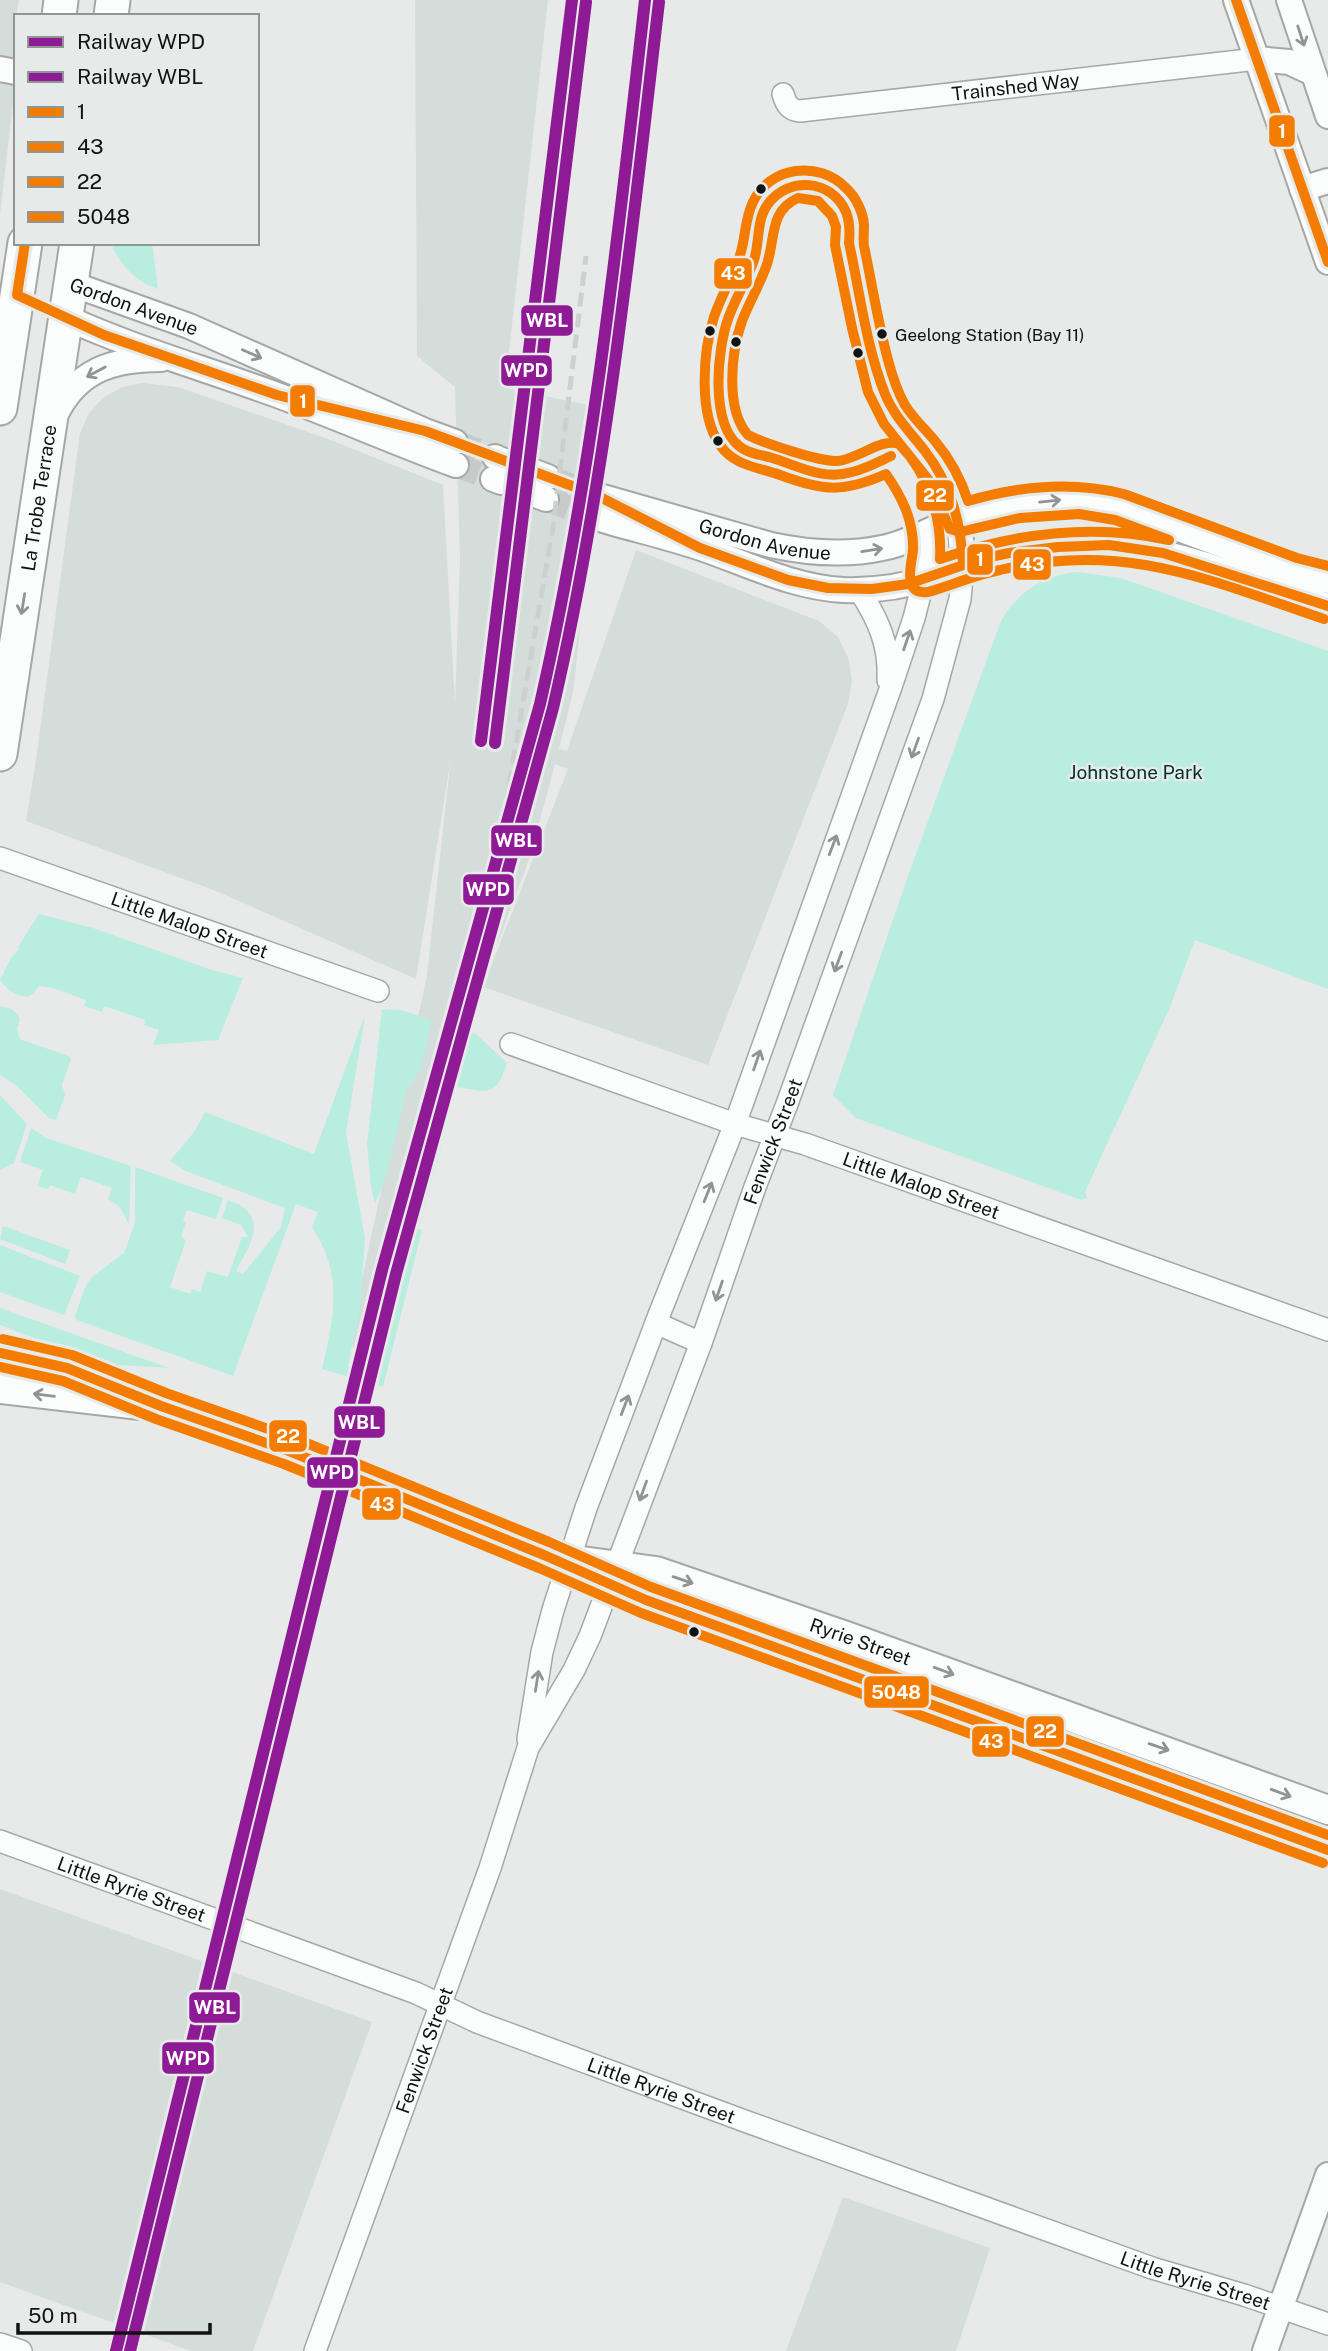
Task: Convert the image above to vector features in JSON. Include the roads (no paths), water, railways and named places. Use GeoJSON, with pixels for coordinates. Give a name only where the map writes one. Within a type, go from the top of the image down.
{"type":"FeatureCollection","features":[{"type":"Feature","properties":{"kind":"highway"},"geometry":{"type":"LineString","coordinates":[[0,408],[3,372],[25,245]]}},
{"type":"Feature","properties":{"kind":"highway","name":"La Trobe Terrace"},"geometry":{"type":"LineString","coordinates":[[0,754],[77,245]]}},
{"type":"Feature","properties":{"kind":"highway","name":"Gordon Avenue"},"geometry":{"type":"LineString","coordinates":[[17,295],[72,284]]}},
{"type":"Feature","properties":{"kind":"highway","name":"Gordon Avenue"},"geometry":{"type":"LineString","coordinates":[[17,295],[67,318]]}},
{"type":"Feature","properties":{"kind":"main road","name":"Ryrie Street"},"geometry":{"type":"LineString","coordinates":[[0,1353],[67,1368],[116,1386],[161,1406],[289,1451],[560,1560],[613,1575],[1328,1850]]}},
{"type":"Feature","properties":{"kind":"main road","name":"Ryrie Street"},"geometry":{"type":"LineString","coordinates":[[0,1389],[118,1404],[161,1406]]}},
{"type":"Feature","properties":{"kind":"main road","name":"Ryrie Street"},"geometry":{"type":"LineString","coordinates":[[613,1575],[656,1571],[846,1636],[1328,1810]]}},
{"type":"Feature","properties":{"kind":"street"},"geometry":{"type":"LineString","coordinates":[[1236,0],[1328,262]]}},
{"type":"Feature","properties":{"kind":"street"},"geometry":{"type":"LineString","coordinates":[[1289,0],[1321,73],[1328,116]]}},
{"type":"Feature","properties":{"kind":"street"},"geometry":{"type":"LineString","coordinates":[[1257,59],[1289,62],[1321,73]]}},
{"type":"Feature","properties":{"kind":"street","name":"Trainshed Way"},"geometry":{"type":"LineString","coordinates":[[783,94],[788,106],[800,111],[1257,59]]}},
{"type":"Feature","properties":{"kind":"street"},"geometry":{"type":"LineString","coordinates":[[1302,189],[1328,181]]}},
{"type":"Feature","properties":{"kind":"street","name":"Gordon Avenue"},"geometry":{"type":"LineString","coordinates":[[67,318],[104,335],[456,454],[425,431],[190,326],[72,284]]}},
{"type":"Feature","properties":{"kind":"street"},"geometry":{"type":"LineString","coordinates":[[51,425],[68,395],[96,370],[111,364],[149,359],[186,363]]}},
{"type":"Feature","properties":{"kind":"street","name":"Gordon Avenue"},"geometry":{"type":"LineString","coordinates":[[277,395],[425,431]]}},
{"type":"Feature","properties":{"kind":"street"},"geometry":{"type":"LineString","coordinates":[[506,473],[547,488]]}},
{"type":"Feature","properties":{"kind":"street","name":"Gordon Avenue"},"geometry":{"type":"LineString","coordinates":[[700,548],[596,495],[799,551],[842,553],[881,549],[927,532]]}},
{"type":"Feature","properties":{"kind":"street"},"geometry":{"type":"LineString","coordinates":[[927,532],[981,512],[1050,501],[1095,501],[1119,507],[1293,571],[1328,581]]}},
{"type":"Feature","properties":{"kind":"street","name":"Gordon Avenue"},"geometry":{"type":"LineString","coordinates":[[593,517],[700,548],[789,580],[828,589],[883,588],[924,579],[998,555],[1029,550],[1086,546],[1128,547],[1175,556],[1328,606]]}},
{"type":"Feature","properties":{"kind":"street","name":"Fenwick Street"},"geometry":{"type":"LineString","coordinates":[[528,1748],[574,1670],[613,1575],[701,1343],[933,699],[960,599],[964,565],[959,518]]}},
{"type":"Feature","properties":{"kind":"street","name":"Fenwick Street"},"geometry":{"type":"LineString","coordinates":[[315,2351],[508,1816],[528,1748],[541,1652],[560,1560],[735,1125],[915,618],[924,579],[927,532]]}},
{"type":"Feature","properties":{"kind":"street"},"geometry":{"type":"LineString","coordinates":[[1293,571],[1328,572]]}},
{"type":"Feature","properties":{"kind":"street","name":"Fenwick Street"},"geometry":{"type":"LineString","coordinates":[[859,590],[878,620],[884,639],[889,675],[886,700]]}},
{"type":"Feature","properties":{"kind":"street","name":"Little Malop Street"},"geometry":{"type":"LineString","coordinates":[[0,858],[378,991]]}},
{"type":"Feature","properties":{"kind":"street","name":"Little Malop Street"},"geometry":{"type":"LineString","coordinates":[[512,1044],[735,1125],[831,1153],[1328,1330]]}},
{"type":"Feature","properties":{"kind":"street"},"geometry":{"type":"LineString","coordinates":[[656,1323],[701,1343]]}},
{"type":"Feature","properties":{"kind":"street","name":"Little Ryrie Street"},"geometry":{"type":"LineString","coordinates":[[0,1841],[388,1983],[477,2022],[1022,2222],[1328,2324]]}},
{"type":"Feature","properties":{"kind":"street"},"geometry":{"type":"LineString","coordinates":[[1265,2351],[1328,2175]]}},
{"type":"Feature","properties":{"kind":"street"},"geometry":{"type":"LineString","coordinates":[[0,2344],[21,2351]]}},
{"type":"Feature","properties":{"kind":"tunnel"},"geometry":{"type":"LineString","coordinates":[[455,442],[495,457]]}},
{"type":"Feature","properties":{"kind":"tunnel"},"geometry":{"type":"LineString","coordinates":[[456,465],[493,479]]}},
{"type":"Feature","properties":{"kind":"tunnel"},"geometry":{"type":"LineString","coordinates":[[548,477],[596,495]]}},
{"type":"Feature","properties":{"kind":"tunnel"},"geometry":{"type":"LineString","coordinates":[[546,499],[593,517]]}},
{"type":"Feature","properties":{"kind":"railway"},"geometry":{"type":"LineString","coordinates":[[495,867],[553,527],[586,256]]}},
{"type":"Feature","properties":{"kind":"rail line","name":"WPD"},"geometry":{"type":"LineString","coordinates":[[481,741],[572,0]]}},
{"type":"Feature","properties":{"kind":"rail line","name":"WPD"},"geometry":{"type":"LineString","coordinates":[[116,2351],[382,1270],[540,704],[559,617],[589,442],[614,265],[645,0]]}},
{"type":"Feature","properties":{"kind":"rail line","name":"WBL"},"geometry":{"type":"LineString","coordinates":[[495,743],[586,2]]}},
{"type":"Feature","properties":{"kind":"rail line","name":"WBL"},"geometry":{"type":"LineString","coordinates":[[130,2351],[396,1274],[553,708],[572,620],[603,445],[659,2]]}},
{"type":"Feature","properties":{"kind":"place","name":"Geelong Station (Bay 11)"},"geometry":{"type":"Point","coordinates":[882,334]}},
{"type":"Feature","properties":{"kind":"park label","name":"Johnstone Park"},"geometry":{"type":"Point","coordinates":[1136,772]}}]}
